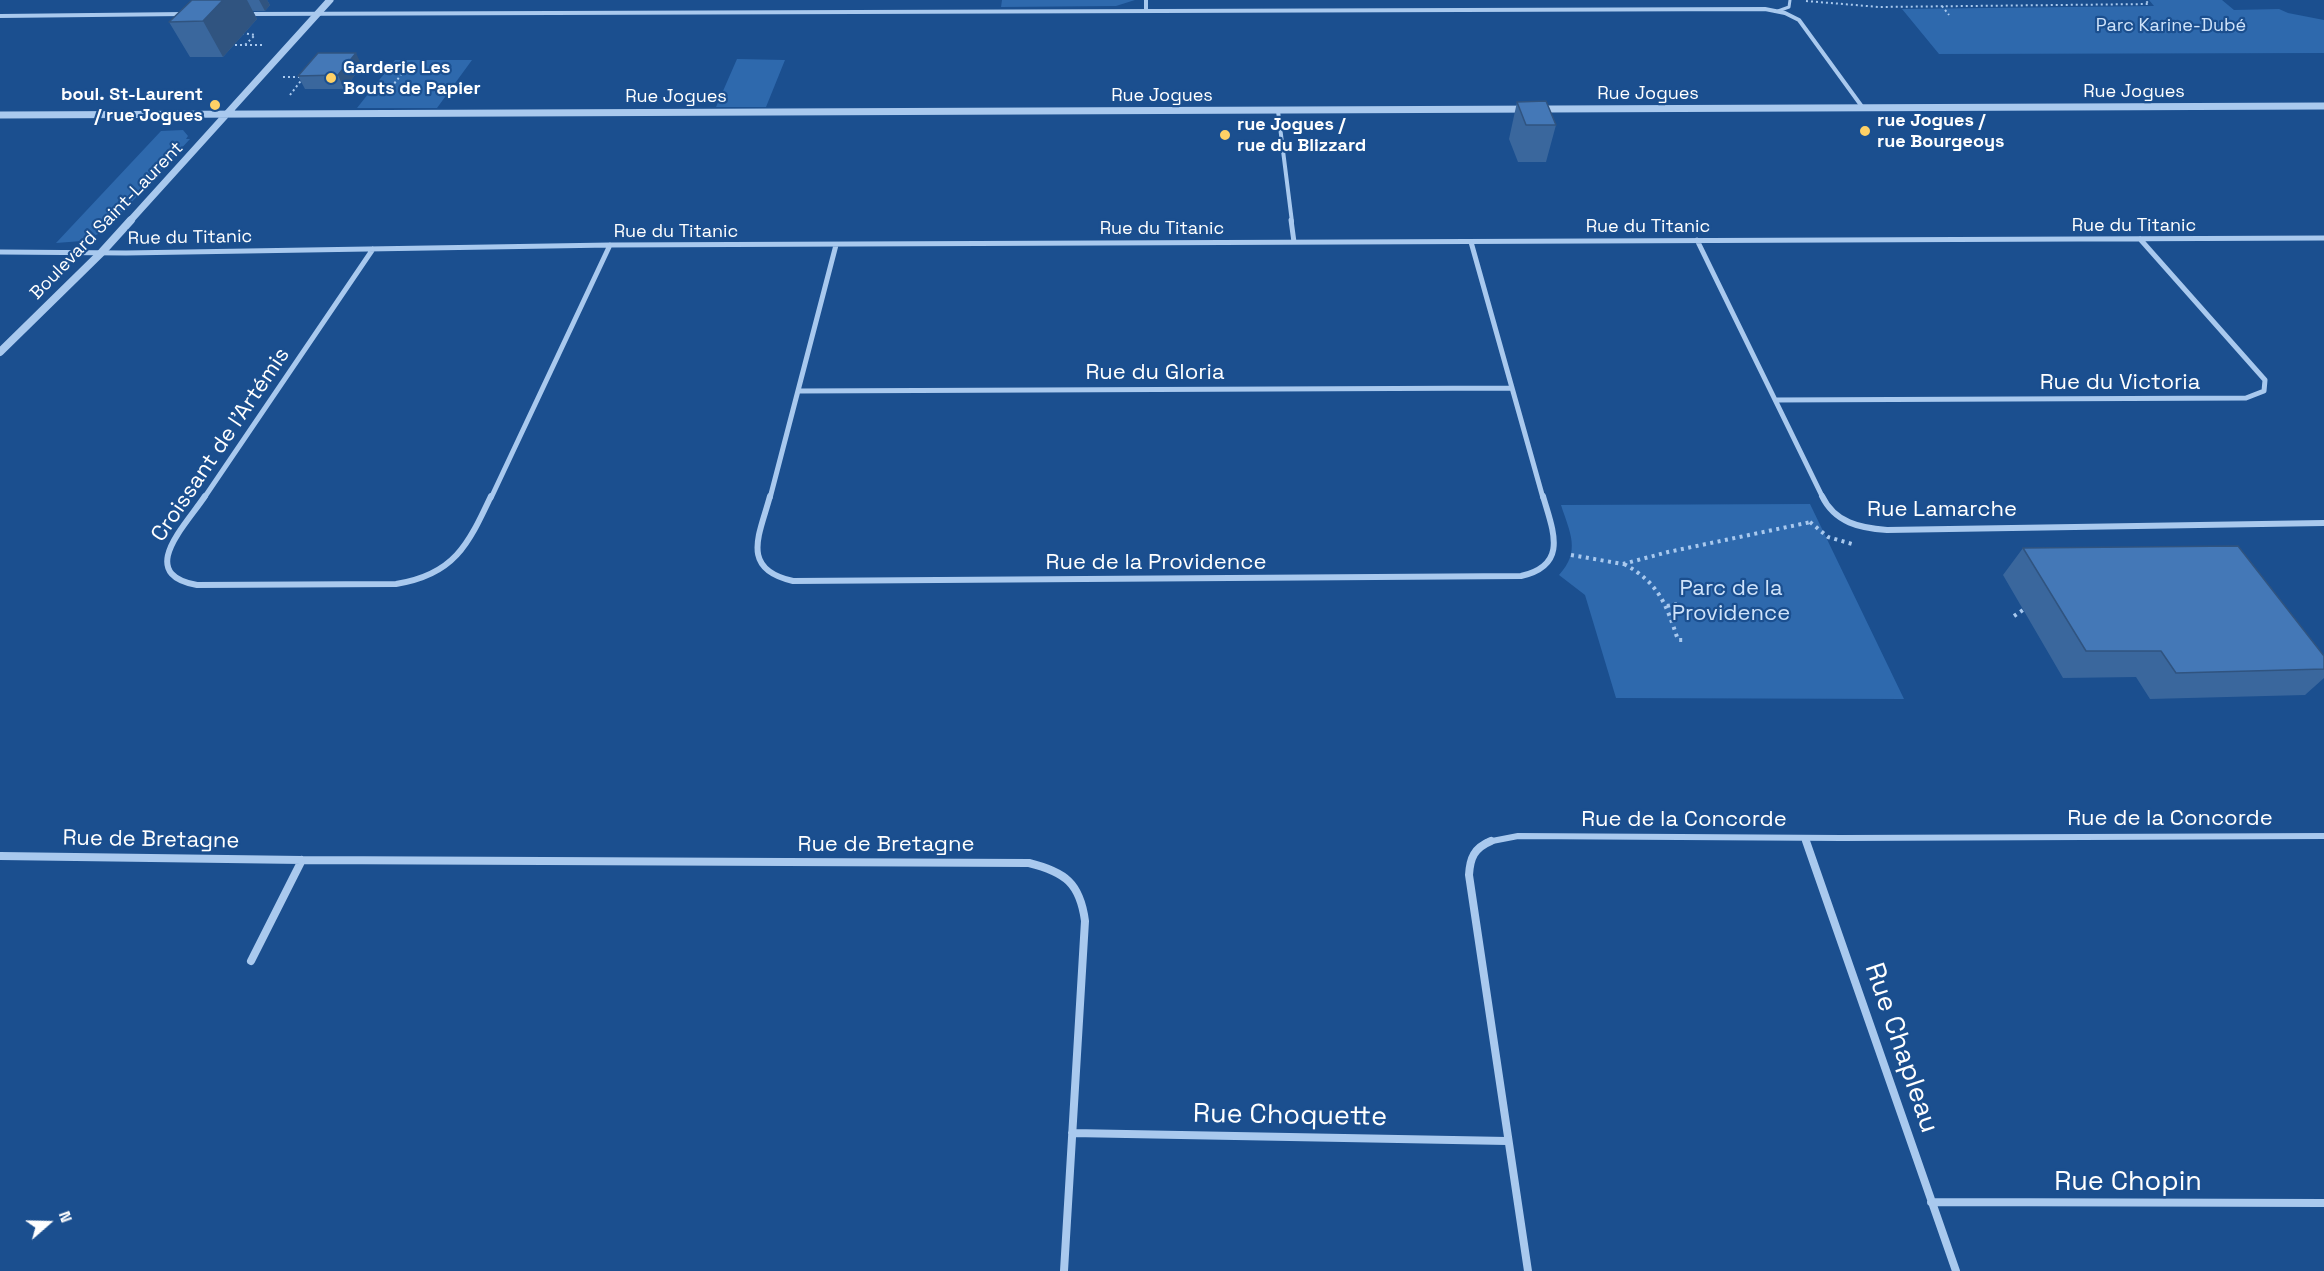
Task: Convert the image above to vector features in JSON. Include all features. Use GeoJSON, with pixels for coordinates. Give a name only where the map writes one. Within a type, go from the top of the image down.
{"type":"FeatureCollection","features":[{"type":"Feature","properties":{"kind":"street","name":"Boulevard Saint-Laurent"},"geometry":{"type":"LineString","coordinates":[[0,352],[102,252],[330,0]]}},
{"type":"Feature","properties":{"kind":"street"},"geometry":{"type":"LineString","coordinates":[[1146,0],[1146,11]]}},
{"type":"Feature","properties":{"kind":"street"},"geometry":{"type":"LineString","coordinates":[[248,14],[1765,9],[1778,11],[1799,20],[1863,108]]}},
{"type":"Feature","properties":{"kind":"street"},"geometry":{"type":"LineString","coordinates":[[0,16],[195,14]]}},
{"type":"Feature","properties":{"kind":"street","name":"Rue Jogues"},"geometry":{"type":"LineString","coordinates":[[0,115],[2324,106]]}},
{"type":"Feature","properties":{"kind":"street"},"geometry":{"type":"LineString","coordinates":[[1278,111],[1294,242]]}},
{"type":"Feature","properties":{"kind":"street","name":"Rue du Titanic"},"geometry":{"type":"LineString","coordinates":[[0,252],[610,245],[2324,238]]}},
{"type":"Feature","properties":{"kind":"street","name":"Rue du Victoria"},"geometry":{"type":"LineString","coordinates":[[1775,400],[2246,398],[2264,391],[2265,380],[2140,239]]}},
{"type":"Feature","properties":{"kind":"street","name":"Rue Lamarche"},"geometry":{"type":"LineString","coordinates":[[1697,240],[1828,508],[1841,519],[1864,529],[2324,523]]}},
{"type":"Feature","properties":{"kind":"street","name":"Rue de la Providence"},"geometry":{"type":"LineString","coordinates":[[836,245],[756,550],[761,565],[776,577],[793,581],[818,581],[1523,577],[1549,563],[1556,548],[1555,539],[1471,242]]}},
{"type":"Feature","properties":{"kind":"street","name":"Croissant de l'Artémis"},"geometry":{"type":"LineString","coordinates":[[373,249],[170,548],[164,562],[166,569],[177,580],[197,585],[396,584],[420,580],[453,563],[466,549],[474,533],[610,245]]}},
{"type":"Feature","properties":{"kind":"street","name":"Rue du Gloria"},"geometry":{"type":"LineString","coordinates":[[799,392],[1512,388]]}},
{"type":"Feature","properties":{"kind":"street","name":"Rue de la Concorde"},"geometry":{"type":"LineString","coordinates":[[1528,1271],[1469,874],[1469,862],[1475,849],[1485,842],[1518,836],[1805,838],[2324,836]]}},
{"type":"Feature","properties":{"kind":"street","name":"Rue Chapleau"},"geometry":{"type":"LineString","coordinates":[[1805,838],[1956,1271]]}},
{"type":"Feature","properties":{"kind":"street","name":"Rue de Bretagne"},"geometry":{"type":"LineString","coordinates":[[0,856],[302,860],[1029,863],[1046,866],[1064,875],[1076,888],[1083,902],[1085,921],[1064,1271]]}},
{"type":"Feature","properties":{"kind":"street"},"geometry":{"type":"LineString","coordinates":[[251,961],[302,860]]}},
{"type":"Feature","properties":{"kind":"street","name":"Rue Choquette"},"geometry":{"type":"LineString","coordinates":[[1072,1133],[1508,1141]]}},
{"type":"Feature","properties":{"kind":"street","name":"Rue Chopin"},"geometry":{"type":"LineString","coordinates":[[1931,1202],[2324,1203]]}},
{"type":"Feature","properties":{"kind":"lane"},"geometry":{"type":"LineString","coordinates":[[1778,11],[1789,7],[1790,0]]}},
{"type":"Feature","properties":{"kind":"path"},"geometry":{"type":"LineString","coordinates":[[1799,1],[1862,7],[2149,4],[2145,0]]}},
{"type":"Feature","properties":{"kind":"path"},"geometry":{"type":"LineString","coordinates":[[1942,6],[1949,15]]}},
{"type":"Feature","properties":{"kind":"path"},"geometry":{"type":"LineString","coordinates":[[237,33],[255,35],[245,45]]}},
{"type":"Feature","properties":{"kind":"path"},"geometry":{"type":"LineString","coordinates":[[235,45],[272,45]]}},
{"type":"Feature","properties":{"kind":"path"},"geometry":{"type":"LineString","coordinates":[[375,99],[385,94],[401,75]]}},
{"type":"Feature","properties":{"kind":"path"},"geometry":{"type":"LineString","coordinates":[[279,77],[303,77],[294,89]]}},
{"type":"Feature","properties":{"kind":"path"},"geometry":{"type":"LineString","coordinates":[[1623,564],[1668,552],[1818,521]]}},
{"type":"Feature","properties":{"kind":"path","name":"Rue Lamarche"},"geometry":{"type":"LineString","coordinates":[[1810,522],[1828,537],[1840,542],[1861,545]]}},
{"type":"Feature","properties":{"kind":"path"},"geometry":{"type":"LineString","coordinates":[[1571,555],[1623,564],[1641,572],[1657,587],[1667,606],[1678,640],[1685,640]]}},
{"type":"Feature","properties":{"kind":"path"},"geometry":{"type":"LineString","coordinates":[[1667,606],[1677,604]]}},
{"type":"Feature","properties":{"kind":"path"},"geometry":{"type":"LineString","coordinates":[[2014,616],[2024,610]]}},
{"type":"Feature","properties":{"kind":"green space"},"geometry":{"type":"Polygon","coordinates":[[[1002,0],[1135,0],[1116,6],[1001,7],[1002,0]]]}},
{"type":"Feature","properties":{"kind":"green space","name":"Parc Karine-Dubé"},"geometry":{"type":"Polygon","coordinates":[[[2149,0],[2222,0],[2234,10],[2279,9],[2324,20],[2324,53],[1939,54],[1902,9],[2154,6],[2149,0]]]}},
{"type":"Feature","properties":{"kind":"green space"},"geometry":{"type":"Polygon","coordinates":[[[737,59],[785,60],[766,107],[716,107],[737,59]]]}},
{"type":"Feature","properties":{"kind":"green space"},"geometry":{"type":"Polygon","coordinates":[[[395,60],[472,60],[437,108],[357,108],[395,60]]]}},
{"type":"Feature","properties":{"kind":"green space"},"geometry":{"type":"Polygon","coordinates":[[[183,130],[188,136],[186,139],[190,139],[105,231],[82,241],[56,243],[161,131],[183,130]]]}},
{"type":"Feature","properties":{"kind":"green space","name":"Parc de la Providence"},"geometry":{"type":"Polygon","coordinates":[[[1810,504],[1904,699],[1616,698],[1585,595],[1559,575],[1566,566],[1572,550],[1572,541],[1561,505],[1810,504]]]}},
{"type":"Feature","properties":{"kind":"building"},"geometry":{"type":"Polygon","coordinates":[[[192,0],[223,0],[203,21],[169,22],[192,0]]]}},
{"type":"Feature","properties":{"kind":"building"},"geometry":{"type":"Polygon","coordinates":[[[318,53],[356,53],[338,75],[298,76],[318,53]]]}},
{"type":"Feature","properties":{"kind":"building"},"geometry":{"type":"Polygon","coordinates":[[[1546,101],[1556,125],[1526,125],[1517,102],[1546,101]]]}},
{"type":"Feature","properties":{"kind":"building"},"geometry":{"type":"Polygon","coordinates":[[[2238,546],[2324,656],[2324,669],[2176,673],[2161,651],[2086,651],[2023,548],[2238,546]]]}},
{"type":"Feature","properties":{"kind":"place","name":"Garderie Les Bouts de Papier"},"geometry":{"type":"Point","coordinates":[331,78]}},
{"type":"Feature","properties":{"kind":"place","name":"boul. St-Laurent / rue Jogues"},"geometry":{"type":"Point","coordinates":[215,105]}},
{"type":"Feature","properties":{"kind":"place","name":"rue Jogues / rue Bourgeoys"},"geometry":{"type":"Point","coordinates":[1865,131]}},
{"type":"Feature","properties":{"kind":"place","name":"rue Jogues / rue du Blizzard"},"geometry":{"type":"Point","coordinates":[1225,135]}}]}
